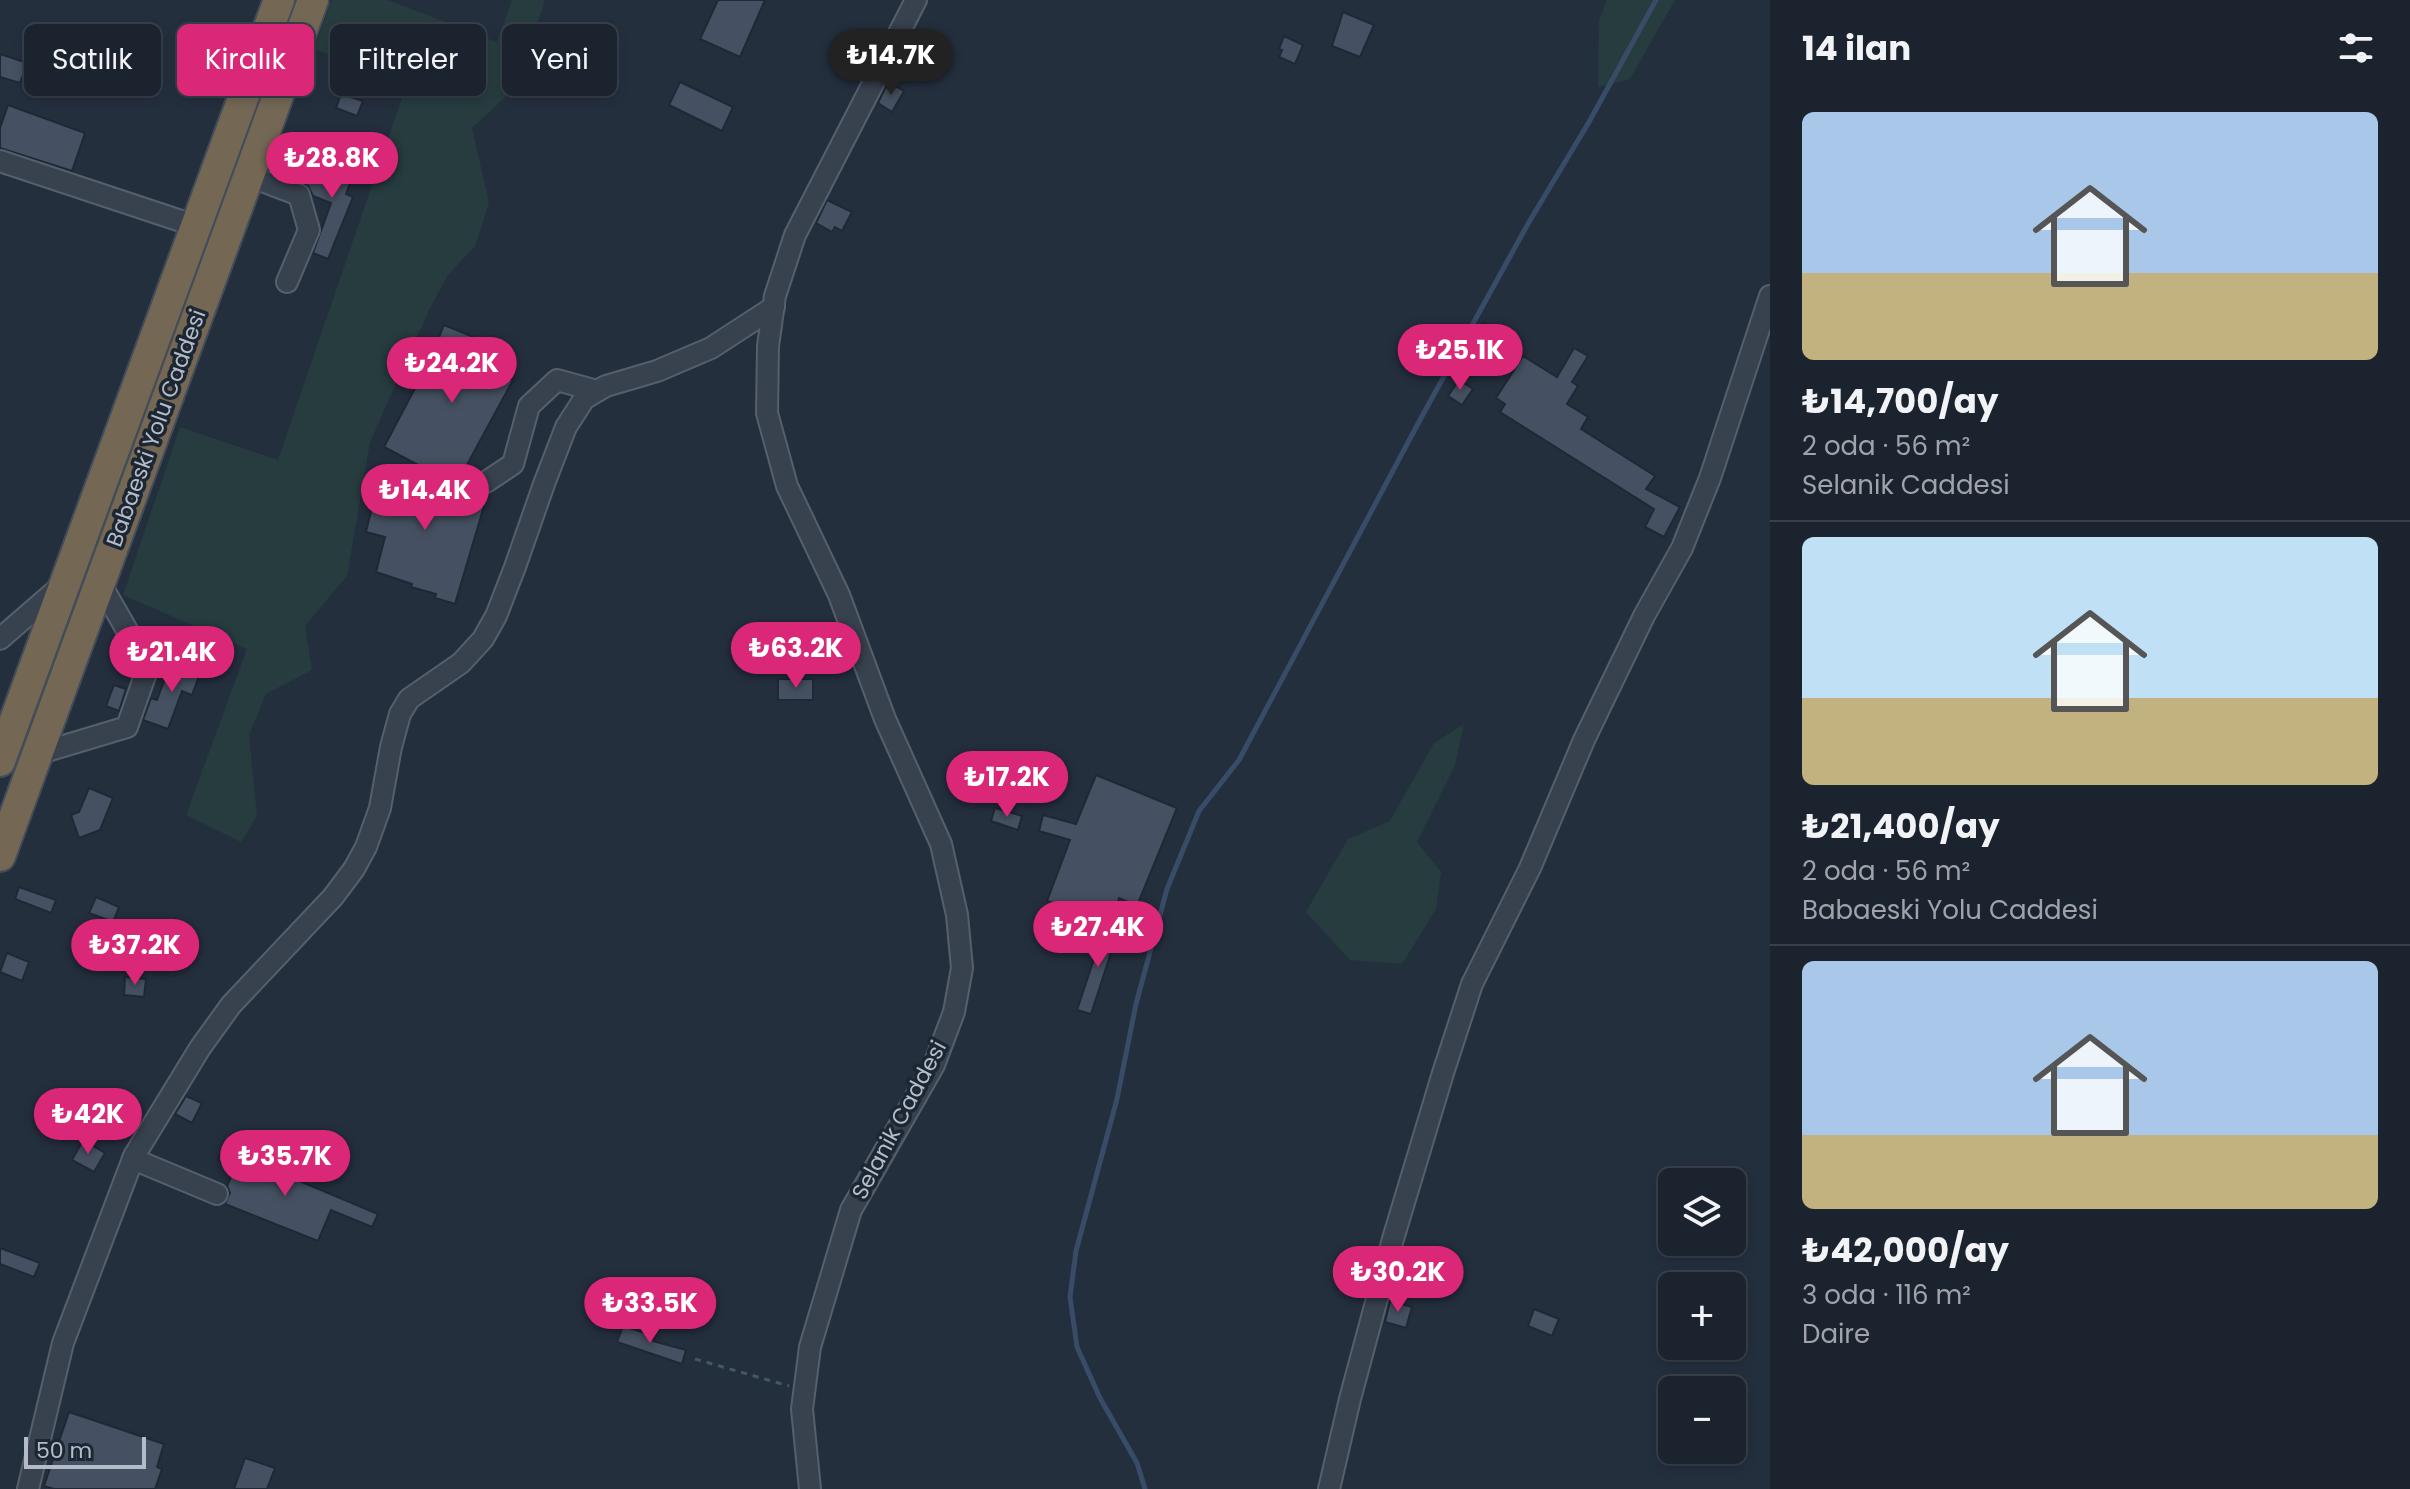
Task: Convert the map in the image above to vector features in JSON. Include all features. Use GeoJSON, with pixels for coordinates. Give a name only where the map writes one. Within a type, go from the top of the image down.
{"type":"FeatureCollection","features":[{"type":"Feature","properties":{"kind":"highway","name":"Babaeski Yolu Caddesi"},"geometry":{"type":"LineString","coordinates":[[0,761],[279,0]]}},
{"type":"Feature","properties":{"kind":"highway","name":"Babaeski Yolu Caddesi"},"geometry":{"type":"LineString","coordinates":[[0,856],[313,0]]}},
{"type":"Feature","properties":{"kind":"street","name":"Selanik Caddesi"},"geometry":{"type":"LineString","coordinates":[[810,1489],[802,1409],[810,1347],[851,1210],[934,1065],[954,1012],[962,968],[957,915],[941,844],[885,719],[839,595],[787,486],[767,413],[768,346],[774,307],[795,235],[916,0]]}},
{"type":"Feature","properties":{"kind":"street"},"geometry":{"type":"LineString","coordinates":[[0,161],[196,226]]}},
{"type":"Feature","properties":{"kind":"street"},"geometry":{"type":"LineString","coordinates":[[249,176],[299,195],[309,230],[287,282]]}},
{"type":"Feature","properties":{"kind":"street"},"geometry":{"type":"LineString","coordinates":[[1329,1489],[1393,1239],[1472,984],[1530,868],[1584,740],[1644,616],[1682,548],[1710,478],[1770,296]]}},
{"type":"Feature","properties":{"kind":"street"},"geometry":{"type":"LineString","coordinates":[[28,1489],[63,1343],[133,1159],[200,1048],[231,1005],[333,897],[354,869],[366,847],[380,808],[400,714],[409,699],[461,663],[483,639],[496,616],[566,427],[584,399],[597,391],[657,371],[711,348],[774,307]]}},
{"type":"Feature","properties":{"kind":"street"},"geometry":{"type":"LineString","coordinates":[[486,482],[513,464],[529,406],[557,380],[597,391]]}},
{"type":"Feature","properties":{"kind":"street"},"geometry":{"type":"LineString","coordinates":[[37,754],[127,727],[148,667],[100,583]]}},
{"type":"Feature","properties":{"kind":"street"},"geometry":{"type":"LineString","coordinates":[[0,639],[64,584]]}},
{"type":"Feature","properties":{"kind":"street"},"geometry":{"type":"LineString","coordinates":[[133,1159],[217,1194]]}},
{"type":"Feature","properties":{"kind":"path"},"geometry":{"type":"LineString","coordinates":[[695,1359],[804,1390]]}},
{"type":"Feature","properties":{"kind":"green space"},"geometry":{"type":"Polygon","coordinates":[[[332,0],[388,0],[450,24],[330,24],[330,55],[314,49],[332,0]]]}},
{"type":"Feature","properties":{"kind":"green space"},"geometry":{"type":"Polygon","coordinates":[[[512,0],[545,0],[537,24],[503,24],[512,0]]]}},
{"type":"Feature","properties":{"kind":"green space"},"geometry":{"type":"Polygon","coordinates":[[[1607,0],[1675,0],[1630,79],[1598,87],[1599,20],[1607,0]]]}},
{"type":"Feature","properties":{"kind":"green space"},"geometry":{"type":"Polygon","coordinates":[[[502,28],[502,96],[506,96],[472,128],[489,203],[475,246],[448,275],[430,308],[370,442],[347,576],[305,626],[312,670],[266,694],[249,735],[257,816],[241,842],[186,815],[247,649],[123,595],[180,427],[278,460],[403,96],[486,96],[486,38],[497,42],[502,28]]]}},
{"type":"Feature","properties":{"kind":"green space"},"geometry":{"type":"Polygon","coordinates":[[[1464,724],[1455,765],[1417,842],[1441,872],[1436,909],[1402,964],[1350,960],[1306,912],[1348,839],[1390,821],[1434,743],[1464,724]]]}},
{"type":"Feature","properties":{"kind":"building"},"geometry":{"type":"Polygon","coordinates":[[[718,0],[765,0],[740,57],[700,39],[718,0]]]}},
{"type":"Feature","properties":{"kind":"building"},"geometry":{"type":"Polygon","coordinates":[[[1343,12],[1374,25],[1360,57],[1332,46],[1343,12]]]}},
{"type":"Feature","properties":{"kind":"building"},"geometry":{"type":"Polygon","coordinates":[[[1284,36],[1303,45],[1295,64],[1279,57],[1284,36]]]}},
{"type":"Feature","properties":{"kind":"building"},"geometry":{"type":"Polygon","coordinates":[[[0,54],[24,62],[20,83],[0,77],[0,54]]]}},
{"type":"Feature","properties":{"kind":"building"},"geometry":{"type":"Polygon","coordinates":[[[680,82],[733,107],[722,131],[669,105],[680,82]]]}},
{"type":"Feature","properties":{"kind":"building"},"geometry":{"type":"Polygon","coordinates":[[[888,82],[904,91],[892,112],[878,103],[888,82]]]}},
{"type":"Feature","properties":{"kind":"building"},"geometry":{"type":"Polygon","coordinates":[[[340,96],[363,101],[357,116],[336,108],[340,96]]]}},
{"type":"Feature","properties":{"kind":"building"},"geometry":{"type":"Polygon","coordinates":[[[8,105],[85,133],[72,171],[0,148],[0,128],[8,105]]]}},
{"type":"Feature","properties":{"kind":"building"},"geometry":{"type":"Polygon","coordinates":[[[339,152],[359,160],[346,194],[353,197],[328,259],[313,253],[331,203],[313,196],[308,186],[294,179],[298,170],[328,182],[339,152]]]}},
{"type":"Feature","properties":{"kind":"building"},"geometry":{"type":"Polygon","coordinates":[[[827,200],[852,212],[842,231],[835,227],[832,232],[816,223],[827,200]]]}},
{"type":"Feature","properties":{"kind":"building"},"geometry":{"type":"Polygon","coordinates":[[[1484,322],[1501,332],[1485,358],[1468,348],[1484,322]]]}},
{"type":"Feature","properties":{"kind":"building"},"geometry":{"type":"Polygon","coordinates":[[[444,325],[513,353],[502,375],[513,380],[456,485],[384,447],[440,341],[444,325]]]}},
{"type":"Feature","properties":{"kind":"building"},"geometry":{"type":"Polygon","coordinates":[[[1574,348],[1588,356],[1572,382],[1578,386],[1567,404],[1588,417],[1581,429],[1655,476],[1646,489],[1680,507],[1664,537],[1645,527],[1654,509],[1500,412],[1505,404],[1496,398],[1523,356],[1557,377],[1574,348]]]}},
{"type":"Feature","properties":{"kind":"building"},"geometry":{"type":"Polygon","coordinates":[[[1459,380],[1473,389],[1462,405],[1448,396],[1459,380]]]}},
{"type":"Feature","properties":{"kind":"building"},"geometry":{"type":"Polygon","coordinates":[[[381,470],[487,496],[455,604],[376,572],[385,537],[366,532],[381,470]]]}},
{"type":"Feature","properties":{"kind":"building"},"geometry":{"type":"Polygon","coordinates":[[[172,660],[201,671],[192,695],[182,691],[168,729],[143,720],[151,698],[157,700],[172,660]]]}},
{"type":"Feature","properties":{"kind":"building"},"geometry":{"type":"Polygon","coordinates":[[[778,679],[813,679],[813,700],[778,700],[778,679]]]}},
{"type":"Feature","properties":{"kind":"building"},"geometry":{"type":"Polygon","coordinates":[[[114,685],[126,689],[119,711],[106,706],[114,685]]]}},
{"type":"Feature","properties":{"kind":"building"},"geometry":{"type":"Polygon","coordinates":[[[1096,775],[1177,808],[1137,906],[1119,898],[1111,922],[1047,901],[1070,840],[1039,831],[1043,815],[1076,824],[1096,775]]]}},
{"type":"Feature","properties":{"kind":"building"},"geometry":{"type":"Polygon","coordinates":[[[89,788],[113,798],[100,830],[79,838],[71,815],[79,812],[89,788]]]}},
{"type":"Feature","properties":{"kind":"building"},"geometry":{"type":"Polygon","coordinates":[[[995,808],[1022,816],[1018,830],[991,821],[995,808]]]}},
{"type":"Feature","properties":{"kind":"building"},"geometry":{"type":"Polygon","coordinates":[[[19,887],[56,900],[51,913],[15,899],[19,887]]]}},
{"type":"Feature","properties":{"kind":"building"},"geometry":{"type":"Polygon","coordinates":[[[96,897],[119,907],[113,922],[89,913],[96,897]]]}},
{"type":"Feature","properties":{"kind":"building"},"geometry":{"type":"Polygon","coordinates":[[[1106,923],[1119,928],[1091,1014],[1077,1010],[1106,923]]]}},
{"type":"Feature","properties":{"kind":"building"},"geometry":{"type":"Polygon","coordinates":[[[7,953],[29,962],[22,981],[0,972],[7,953]]]}},
{"type":"Feature","properties":{"kind":"building"},"geometry":{"type":"Polygon","coordinates":[[[125,977],[146,979],[144,997],[124,995],[125,977]]]}},
{"type":"Feature","properties":{"kind":"building"},"geometry":{"type":"Polygon","coordinates":[[[186,1096],[202,1103],[192,1123],[175,1114],[186,1096]]]}},
{"type":"Feature","properties":{"kind":"building"},"geometry":{"type":"Polygon","coordinates":[[[83,1140],[105,1153],[94,1172],[72,1160],[83,1140]]]}},
{"type":"Feature","properties":{"kind":"building"},"geometry":{"type":"Polygon","coordinates":[[[224,1147],[378,1214],[372,1227],[331,1210],[318,1241],[225,1204],[230,1193],[227,1186],[235,1168],[218,1160],[224,1147]]]}},
{"type":"Feature","properties":{"kind":"building"},"geometry":{"type":"Polygon","coordinates":[[[0,1248],[40,1263],[34,1277],[0,1264],[0,1248]]]}},
{"type":"Feature","properties":{"kind":"building"},"geometry":{"type":"Polygon","coordinates":[[[1390,1301],[1412,1307],[1406,1328],[1385,1322],[1390,1301]]]}},
{"type":"Feature","properties":{"kind":"building"},"geometry":{"type":"Polygon","coordinates":[[[1534,1309],[1559,1319],[1552,1336],[1528,1326],[1534,1309]]]}},
{"type":"Feature","properties":{"kind":"building"},"geometry":{"type":"Polygon","coordinates":[[[623,1326],[655,1336],[653,1341],[686,1350],[682,1364],[617,1342],[623,1326]]]}},
{"type":"Feature","properties":{"kind":"building"},"geometry":{"type":"Polygon","coordinates":[[[69,1412],[164,1444],[157,1467],[162,1469],[155,1489],[54,1489],[44,1486],[69,1412]]]}},
{"type":"Feature","properties":{"kind":"building"},"geometry":{"type":"Polygon","coordinates":[[[245,1458],[275,1468],[267,1489],[234,1489],[245,1458]]]}},
{"type":"Feature","properties":{"kind":"waterway"},"geometry":{"type":"LineString","coordinates":[[1145,1489],[1137,1463],[1100,1398],[1077,1347],[1070,1297],[1076,1251],[1117,1099],[1136,1004],[1167,889],[1199,811],[1239,760],[1421,418],[1656,0]]}}]}
